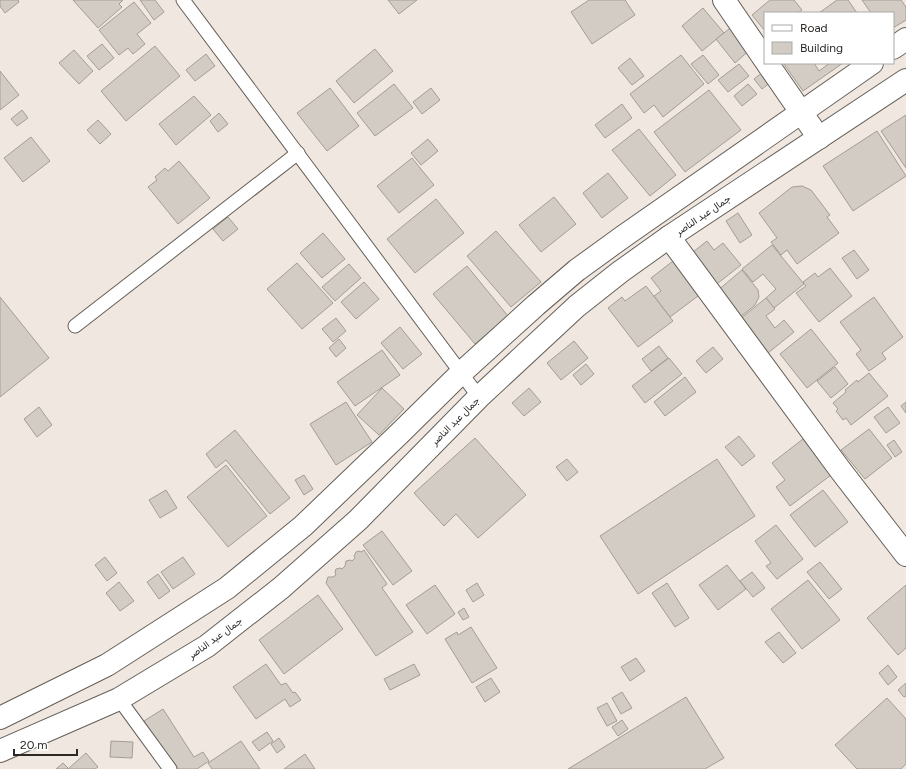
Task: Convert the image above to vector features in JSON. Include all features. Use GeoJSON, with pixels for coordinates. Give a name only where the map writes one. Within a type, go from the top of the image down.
{"type":"FeatureCollection","features":[{"type":"Feature","properties":{"kind":"main road"},"geometry":{"type":"LineString","coordinates":[[724,0],[764,59]]}},
{"type":"Feature","properties":{"kind":"main road"},"geometry":{"type":"LineString","coordinates":[[894,47],[906,39]]}},
{"type":"Feature","properties":{"kind":"main road"},"geometry":{"type":"LineString","coordinates":[[768,64],[819,138]]}},
{"type":"Feature","properties":{"kind":"main road"},"geometry":{"type":"LineString","coordinates":[[0,718],[107,666],[227,588],[303,526],[462,373],[536,305],[578,270],[624,236],[871,64]]}},
{"type":"Feature","properties":{"kind":"main road","name":"جمال عبد الناصر"},"geometry":{"type":"LineString","coordinates":[[0,750],[119,699],[207,646],[281,588],[358,520],[479,396],[577,306],[620,272],[669,237],[906,80]]}},
{"type":"Feature","properties":{"kind":"main road"},"geometry":{"type":"LineString","coordinates":[[669,237],[836,465],[906,555]]}},
{"type":"Feature","properties":{"kind":"lane"},"geometry":{"type":"LineString","coordinates":[[182,0],[298,152],[479,396]]}},
{"type":"Feature","properties":{"kind":"lane"},"geometry":{"type":"LineString","coordinates":[[75,326],[298,152]]}},
{"type":"Feature","properties":{"kind":"lane"},"geometry":{"type":"LineString","coordinates":[[119,699],[170,769]]}},
{"type":"Feature","properties":{"kind":"building"},"geometry":{"type":"Polygon","coordinates":[[[0,0],[18,0],[19,2],[5,13],[0,6],[0,0]]]}},
{"type":"Feature","properties":{"kind":"building"},"geometry":{"type":"Polygon","coordinates":[[[73,0],[123,0],[119,4],[122,7],[98,28],[73,0]]]}},
{"type":"Feature","properties":{"kind":"building"},"geometry":{"type":"Polygon","coordinates":[[[140,0],[155,0],[164,12],[154,20],[140,0]]]}},
{"type":"Feature","properties":{"kind":"building"},"geometry":{"type":"Polygon","coordinates":[[[388,0],[417,0],[399,14],[388,0]]]}},
{"type":"Feature","properties":{"kind":"building"},"geometry":{"type":"Polygon","coordinates":[[[589,0],[625,0],[635,15],[592,44],[571,12],[589,0]]]}},
{"type":"Feature","properties":{"kind":"building"},"geometry":{"type":"Polygon","coordinates":[[[770,0],[794,0],[802,10],[799,12],[764,12],[764,30],[752,15],[770,0]]]}},
{"type":"Feature","properties":{"kind":"building"},"geometry":{"type":"Polygon","coordinates":[[[837,0],[848,0],[856,12],[820,12],[837,0]]]}},
{"type":"Feature","properties":{"kind":"building"},"geometry":{"type":"Polygon","coordinates":[[[862,0],[901,0],[906,7],[906,20],[894,27],[894,12],[870,12],[862,0]]]}},
{"type":"Feature","properties":{"kind":"building"},"geometry":{"type":"Polygon","coordinates":[[[134,2],[151,23],[137,34],[145,44],[133,54],[128,48],[119,55],[99,30],[134,2]]]}},
{"type":"Feature","properties":{"kind":"building"},"geometry":{"type":"Polygon","coordinates":[[[703,8],[724,33],[702,51],[682,26],[703,8]]]}},
{"type":"Feature","properties":{"kind":"building"},"geometry":{"type":"Polygon","coordinates":[[[733,26],[752,48],[735,63],[716,39],[733,26]]]}},
{"type":"Feature","properties":{"kind":"building"},"geometry":{"type":"Polygon","coordinates":[[[102,44],[114,58],[99,70],[87,56],[102,44]]]}},
{"type":"Feature","properties":{"kind":"building"},"geometry":{"type":"Polygon","coordinates":[[[155,46],[180,76],[126,121],[101,91],[155,46]]]}},
{"type":"Feature","properties":{"kind":"building"},"geometry":{"type":"Polygon","coordinates":[[[375,49],[393,71],[354,103],[336,81],[375,49]]]}},
{"type":"Feature","properties":{"kind":"building"},"geometry":{"type":"Polygon","coordinates":[[[74,50],[93,71],[79,84],[59,63],[74,50]]]}},
{"type":"Feature","properties":{"kind":"building"},"geometry":{"type":"Polygon","coordinates":[[[206,54],[215,66],[195,81],[186,70],[206,54]]]}},
{"type":"Feature","properties":{"kind":"building"},"geometry":{"type":"Polygon","coordinates":[[[681,55],[704,84],[663,117],[654,105],[644,113],[630,94],[681,55]]]}},
{"type":"Feature","properties":{"kind":"building"},"geometry":{"type":"Polygon","coordinates":[[[703,55],[719,75],[708,84],[691,64],[703,55]]]}},
{"type":"Feature","properties":{"kind":"building"},"geometry":{"type":"Polygon","coordinates":[[[630,58],[644,76],[632,85],[618,68],[630,58]]]}},
{"type":"Feature","properties":{"kind":"building"},"geometry":{"type":"Polygon","coordinates":[[[739,64],[749,76],[728,92],[718,80],[739,64]]]}},
{"type":"Feature","properties":{"kind":"building"},"geometry":{"type":"Polygon","coordinates":[[[784,64],[815,64],[819,71],[829,64],[842,64],[803,91],[784,64]]]}},
{"type":"Feature","properties":{"kind":"building"},"geometry":{"type":"Polygon","coordinates":[[[768,68],[776,78],[762,89],[754,79],[768,68]]]}},
{"type":"Feature","properties":{"kind":"building"},"geometry":{"type":"Polygon","coordinates":[[[0,71],[19,95],[0,110],[0,71]]]}},
{"type":"Feature","properties":{"kind":"building"},"geometry":{"type":"Polygon","coordinates":[[[394,84],[413,108],[375,136],[357,113],[394,84]]]}},
{"type":"Feature","properties":{"kind":"building"},"geometry":{"type":"Polygon","coordinates":[[[748,84],[757,94],[742,106],[734,96],[748,84]]]}},
{"type":"Feature","properties":{"kind":"building"},"geometry":{"type":"Polygon","coordinates":[[[330,88],[359,126],[327,151],[297,113],[330,88]]]}},
{"type":"Feature","properties":{"kind":"building"},"geometry":{"type":"Polygon","coordinates":[[[431,88],[440,100],[422,114],[413,102],[431,88]]]}},
{"type":"Feature","properties":{"kind":"building"},"geometry":{"type":"Polygon","coordinates":[[[709,90],[741,130],[685,172],[654,132],[709,90]]]}},
{"type":"Feature","properties":{"kind":"building"},"geometry":{"type":"Polygon","coordinates":[[[194,96],[211,115],[176,145],[159,124],[194,96]]]}},
{"type":"Feature","properties":{"kind":"building"},"geometry":{"type":"Polygon","coordinates":[[[622,104],[632,118],[605,138],[595,125],[622,104]]]}},
{"type":"Feature","properties":{"kind":"building"},"geometry":{"type":"Polygon","coordinates":[[[22,110],[28,118],[17,126],[11,119],[22,110]]]}},
{"type":"Feature","properties":{"kind":"building"},"geometry":{"type":"Polygon","coordinates":[[[219,113],[228,124],[218,132],[210,121],[219,113]]]}},
{"type":"Feature","properties":{"kind":"building"},"geometry":{"type":"Polygon","coordinates":[[[906,115],[906,168],[881,131],[906,115]]]}},
{"type":"Feature","properties":{"kind":"building"},"geometry":{"type":"Polygon","coordinates":[[[98,120],[111,134],[100,144],[87,130],[98,120]]]}},
{"type":"Feature","properties":{"kind":"building"},"geometry":{"type":"Polygon","coordinates":[[[639,129],[676,175],[650,196],[612,150],[639,129]]]}},
{"type":"Feature","properties":{"kind":"building"},"geometry":{"type":"Polygon","coordinates":[[[877,131],[906,176],[853,211],[823,166],[877,131]]]}},
{"type":"Feature","properties":{"kind":"building"},"geometry":{"type":"Polygon","coordinates":[[[31,137],[50,161],[23,182],[4,158],[31,137]]]}},
{"type":"Feature","properties":{"kind":"building"},"geometry":{"type":"Polygon","coordinates":[[[428,139],[438,151],[421,165],[411,153],[428,139]]]}},
{"type":"Feature","properties":{"kind":"building"},"geometry":{"type":"Polygon","coordinates":[[[412,158],[434,185],[399,213],[377,186],[412,158]]]}},
{"type":"Feature","properties":{"kind":"building"},"geometry":{"type":"Polygon","coordinates":[[[179,161],[210,198],[178,224],[148,187],[157,180],[155,177],[165,168],[168,171],[179,161]]]}},
{"type":"Feature","properties":{"kind":"building"},"geometry":{"type":"Polygon","coordinates":[[[608,173],[628,198],[602,218],[583,193],[608,173]]]}},
{"type":"Feature","properties":{"kind":"building"},"geometry":{"type":"Polygon","coordinates":[[[802,186],[811,190],[830,215],[827,217],[839,233],[797,264],[787,250],[781,255],[771,242],[777,238],[759,213],[792,187],[802,186]]]}},
{"type":"Feature","properties":{"kind":"building"},"geometry":{"type":"Polygon","coordinates":[[[554,197],[576,224],[541,252],[519,225],[554,197]]]}},
{"type":"Feature","properties":{"kind":"building"},"geometry":{"type":"Polygon","coordinates":[[[436,199],[464,233],[415,273],[387,239],[436,199]]]}},
{"type":"Feature","properties":{"kind":"building"},"geometry":{"type":"Polygon","coordinates":[[[738,213],[752,235],[740,243],[726,221],[738,213]]]}},
{"type":"Feature","properties":{"kind":"building"},"geometry":{"type":"Polygon","coordinates":[[[228,217],[238,229],[223,241],[213,229],[228,217]]]}},
{"type":"Feature","properties":{"kind":"building"},"geometry":{"type":"Polygon","coordinates":[[[496,231],[541,282],[511,307],[467,256],[496,231]]]}},
{"type":"Feature","properties":{"kind":"building"},"geometry":{"type":"Polygon","coordinates":[[[323,233],[345,259],[322,278],[300,253],[323,233]]]}},
{"type":"Feature","properties":{"kind":"building"},"geometry":{"type":"Polygon","coordinates":[[[707,241],[714,250],[723,243],[741,265],[713,287],[688,256],[707,241]]]}},
{"type":"Feature","properties":{"kind":"building"},"geometry":{"type":"Polygon","coordinates":[[[772,245],[804,284],[774,308],[766,298],[776,289],[763,274],[753,282],[742,269],[772,245]]]}},
{"type":"Feature","properties":{"kind":"building"},"geometry":{"type":"Polygon","coordinates":[[[854,250],[869,270],[857,279],[842,258],[854,250]]]}},
{"type":"Feature","properties":{"kind":"building"},"geometry":{"type":"Polygon","coordinates":[[[677,258],[702,293],[670,317],[654,296],[661,291],[651,278],[677,258]]]}},
{"type":"Feature","properties":{"kind":"building"},"geometry":{"type":"Polygon","coordinates":[[[297,263],[333,303],[302,329],[267,289],[297,263]]]}},
{"type":"Feature","properties":{"kind":"building"},"geometry":{"type":"Polygon","coordinates":[[[349,264],[361,278],[335,301],[322,287],[349,264]]]}},
{"type":"Feature","properties":{"kind":"building"},"geometry":{"type":"Polygon","coordinates":[[[467,266],[508,316],[475,344],[433,294],[467,266]]]}},
{"type":"Feature","properties":{"kind":"building"},"geometry":{"type":"Polygon","coordinates":[[[830,268],[852,296],[819,322],[796,293],[806,286],[803,282],[815,273],[818,277],[830,268]]]}},
{"type":"Feature","properties":{"kind":"building"},"geometry":{"type":"Polygon","coordinates":[[[742,270],[758,290],[759,297],[755,305],[739,318],[717,291],[742,270]]]}},
{"type":"Feature","properties":{"kind":"building"},"geometry":{"type":"Polygon","coordinates":[[[364,282],[379,299],[356,319],[341,302],[364,282]]]}},
{"type":"Feature","properties":{"kind":"building"},"geometry":{"type":"Polygon","coordinates":[[[646,286],[673,321],[638,347],[608,308],[622,297],[625,301],[646,286]]]}},
{"type":"Feature","properties":{"kind":"building"},"geometry":{"type":"Polygon","coordinates":[[[0,297],[49,358],[0,397],[0,297]]]}},
{"type":"Feature","properties":{"kind":"building"},"geometry":{"type":"Polygon","coordinates":[[[874,297],[903,337],[882,353],[886,359],[869,371],[856,354],[861,350],[840,322],[874,297]]]}},
{"type":"Feature","properties":{"kind":"building"},"geometry":{"type":"Polygon","coordinates":[[[766,298],[775,309],[766,316],[775,328],[784,320],[794,332],[768,353],[740,319],[766,298]]]}},
{"type":"Feature","properties":{"kind":"building"},"geometry":{"type":"Polygon","coordinates":[[[336,318],[346,331],[333,342],[322,329],[336,318]]]}},
{"type":"Feature","properties":{"kind":"building"},"geometry":{"type":"Polygon","coordinates":[[[400,327],[422,354],[403,369],[381,343],[400,327]]]}},
{"type":"Feature","properties":{"kind":"building"},"geometry":{"type":"Polygon","coordinates":[[[811,329],[838,363],[807,388],[780,354],[811,329]]]}},
{"type":"Feature","properties":{"kind":"building"},"geometry":{"type":"Polygon","coordinates":[[[339,339],[346,348],[336,357],[329,348],[339,339]]]}},
{"type":"Feature","properties":{"kind":"building"},"geometry":{"type":"Polygon","coordinates":[[[574,341],[588,358],[561,380],[547,363],[574,341]]]}},
{"type":"Feature","properties":{"kind":"building"},"geometry":{"type":"Polygon","coordinates":[[[659,346],[668,358],[651,371],[642,359],[659,346]]]}},
{"type":"Feature","properties":{"kind":"building"},"geometry":{"type":"Polygon","coordinates":[[[713,347],[723,359],[706,373],[696,361],[713,347]]]}},
{"type":"Feature","properties":{"kind":"building"},"geometry":{"type":"Polygon","coordinates":[[[382,350],[400,375],[355,406],[337,382],[382,350]]]}},
{"type":"Feature","properties":{"kind":"building"},"geometry":{"type":"Polygon","coordinates":[[[669,358],[682,374],[645,403],[632,386],[669,358]]]}},
{"type":"Feature","properties":{"kind":"building"},"geometry":{"type":"Polygon","coordinates":[[[586,364],[594,374],[581,385],[573,375],[586,364]]]}},
{"type":"Feature","properties":{"kind":"building"},"geometry":{"type":"Polygon","coordinates":[[[835,367],[848,384],[831,398],[817,381],[835,367]]]}},
{"type":"Feature","properties":{"kind":"building"},"geometry":{"type":"Polygon","coordinates":[[[869,373],[888,396],[851,425],[846,418],[843,420],[836,411],[838,409],[833,403],[857,380],[858,382],[869,373]]]}},
{"type":"Feature","properties":{"kind":"building"},"geometry":{"type":"Polygon","coordinates":[[[685,377],[696,392],[665,416],[654,402],[685,377]]]}},
{"type":"Feature","properties":{"kind":"building"},"geometry":{"type":"Polygon","coordinates":[[[382,388],[404,409],[379,435],[357,415],[382,388]]]}},
{"type":"Feature","properties":{"kind":"building"},"geometry":{"type":"Polygon","coordinates":[[[529,388],[541,402],[524,416],[512,403],[529,388]]]}},
{"type":"Feature","properties":{"kind":"building"},"geometry":{"type":"Polygon","coordinates":[[[346,402],[372,442],[336,465],[310,424],[346,402]]]}},
{"type":"Feature","properties":{"kind":"building"},"geometry":{"type":"Polygon","coordinates":[[[906,402],[906,413],[901,406],[906,402]]]}},
{"type":"Feature","properties":{"kind":"building"},"geometry":{"type":"Polygon","coordinates":[[[39,407],[52,425],[37,437],[24,419],[39,407]]]}},
{"type":"Feature","properties":{"kind":"building"},"geometry":{"type":"Polygon","coordinates":[[[888,407],[900,423],[886,433],[874,417],[888,407]]]}},
{"type":"Feature","properties":{"kind":"building"},"geometry":{"type":"Polygon","coordinates":[[[869,429],[892,458],[865,479],[841,450],[869,429]]]}},
{"type":"Feature","properties":{"kind":"building"},"geometry":{"type":"Polygon","coordinates":[[[235,430],[290,498],[270,514],[226,460],[216,468],[206,454],[235,430]]]}},
{"type":"Feature","properties":{"kind":"building"},"geometry":{"type":"Polygon","coordinates":[[[739,436],[755,456],[742,466],[725,447],[739,436]]]}},
{"type":"Feature","properties":{"kind":"building"},"geometry":{"type":"Polygon","coordinates":[[[475,438],[526,495],[478,538],[456,514],[444,526],[414,493],[475,438]]]}},
{"type":"Feature","properties":{"kind":"building"},"geometry":{"type":"Polygon","coordinates":[[[803,439],[831,475],[790,506],[776,487],[785,480],[772,463],[803,439]]]}},
{"type":"Feature","properties":{"kind":"building"},"geometry":{"type":"Polygon","coordinates":[[[894,440],[902,452],[895,457],[887,445],[894,440]]]}},
{"type":"Feature","properties":{"kind":"building"},"geometry":{"type":"Polygon","coordinates":[[[567,459],[578,472],[567,481],[556,467],[567,459]]]}},
{"type":"Feature","properties":{"kind":"building"},"geometry":{"type":"Polygon","coordinates":[[[717,459],[755,516],[638,594],[600,536],[717,459]]]}},
{"type":"Feature","properties":{"kind":"building"},"geometry":{"type":"Polygon","coordinates":[[[226,465],[267,516],[228,547],[187,497],[226,465]]]}},
{"type":"Feature","properties":{"kind":"building"},"geometry":{"type":"Polygon","coordinates":[[[304,475],[313,489],[304,495],[295,480],[304,475]]]}},
{"type":"Feature","properties":{"kind":"building"},"geometry":{"type":"Polygon","coordinates":[[[166,490],[177,508],[160,518],[149,500],[166,490]]]}},
{"type":"Feature","properties":{"kind":"building"},"geometry":{"type":"Polygon","coordinates":[[[823,490],[848,522],[815,547],[790,515],[823,490]]]}},
{"type":"Feature","properties":{"kind":"building"},"geometry":{"type":"Polygon","coordinates":[[[776,525],[803,559],[777,579],[766,566],[771,563],[755,541],[776,525]]]}},
{"type":"Feature","properties":{"kind":"building"},"geometry":{"type":"Polygon","coordinates":[[[382,531],[412,571],[393,585],[363,545],[382,531]]]}},
{"type":"Feature","properties":{"kind":"building"},"geometry":{"type":"Polygon","coordinates":[[[364,550],[387,584],[382,588],[413,632],[376,656],[326,583],[328,577],[333,577],[336,575],[336,569],[342,569],[345,566],[346,561],[352,561],[355,558],[354,556],[356,552],[361,552],[364,550]]]}},
{"type":"Feature","properties":{"kind":"building"},"geometry":{"type":"Polygon","coordinates":[[[105,557],[117,573],[107,581],[95,565],[105,557]]]}},
{"type":"Feature","properties":{"kind":"building"},"geometry":{"type":"Polygon","coordinates":[[[183,557],[195,574],[173,589],[161,572],[183,557]]]}},
{"type":"Feature","properties":{"kind":"building"},"geometry":{"type":"Polygon","coordinates":[[[820,562],[842,589],[829,599],[807,572],[820,562]]]}},
{"type":"Feature","properties":{"kind":"building"},"geometry":{"type":"Polygon","coordinates":[[[727,565],[746,589],[718,610],[699,585],[727,565]]]}},
{"type":"Feature","properties":{"kind":"building"},"geometry":{"type":"Polygon","coordinates":[[[752,572],[765,588],[753,597],[740,581],[752,572]]]}},
{"type":"Feature","properties":{"kind":"building"},"geometry":{"type":"Polygon","coordinates":[[[158,574],[170,591],[159,599],[147,582],[158,574]]]}},
{"type":"Feature","properties":{"kind":"building"},"geometry":{"type":"Polygon","coordinates":[[[808,580],[840,620],[802,649],[771,609],[808,580]]]}},
{"type":"Feature","properties":{"kind":"building"},"geometry":{"type":"Polygon","coordinates":[[[119,582],[134,601],[120,611],[106,593],[119,582]]]}},
{"type":"Feature","properties":{"kind":"building"},"geometry":{"type":"Polygon","coordinates":[[[477,583],[484,595],[473,602],[466,590],[477,583]]]}},
{"type":"Feature","properties":{"kind":"building"},"geometry":{"type":"Polygon","coordinates":[[[667,583],[689,618],[675,627],[652,593],[667,583]]]}},
{"type":"Feature","properties":{"kind":"building"},"geometry":{"type":"Polygon","coordinates":[[[435,585],[455,614],[427,634],[406,605],[435,585]]]}},
{"type":"Feature","properties":{"kind":"building"},"geometry":{"type":"Polygon","coordinates":[[[906,585],[906,648],[898,655],[867,618],[906,585]]]}},
{"type":"Feature","properties":{"kind":"building"},"geometry":{"type":"Polygon","coordinates":[[[318,595],[343,629],[284,674],[259,640],[318,595]]]}},
{"type":"Feature","properties":{"kind":"building"},"geometry":{"type":"Polygon","coordinates":[[[464,608],[469,617],[463,620],[458,612],[464,608]]]}},
{"type":"Feature","properties":{"kind":"building"},"geometry":{"type":"Polygon","coordinates":[[[471,627],[497,668],[472,683],[445,639],[457,632],[458,635],[471,627]]]}},
{"type":"Feature","properties":{"kind":"building"},"geometry":{"type":"Polygon","coordinates":[[[779,632],[796,653],[783,663],[765,642],[779,632]]]}},
{"type":"Feature","properties":{"kind":"building"},"geometry":{"type":"Polygon","coordinates":[[[636,658],[645,671],[630,681],[621,667],[636,658]]]}},
{"type":"Feature","properties":{"kind":"building"},"geometry":{"type":"Polygon","coordinates":[[[266,664],[281,685],[286,683],[293,693],[295,692],[301,700],[290,707],[285,699],[256,719],[233,687],[266,664]]]}},
{"type":"Feature","properties":{"kind":"building"},"geometry":{"type":"Polygon","coordinates":[[[414,664],[420,675],[390,690],[384,679],[414,664]]]}},
{"type":"Feature","properties":{"kind":"building"},"geometry":{"type":"Polygon","coordinates":[[[888,665],[897,677],[888,685],[879,673],[888,665]]]}},
{"type":"Feature","properties":{"kind":"building"},"geometry":{"type":"Polygon","coordinates":[[[491,678],[500,692],[485,702],[476,687],[491,678]]]}},
{"type":"Feature","properties":{"kind":"building"},"geometry":{"type":"Polygon","coordinates":[[[906,683],[906,696],[904,697],[898,690],[906,683]]]}},
{"type":"Feature","properties":{"kind":"building"},"geometry":{"type":"Polygon","coordinates":[[[622,692],[632,708],[621,714],[612,698],[622,692]]]}},
{"type":"Feature","properties":{"kind":"building"},"geometry":{"type":"Polygon","coordinates":[[[686,697],[724,758],[705,769],[568,769],[686,697]]]}},
{"type":"Feature","properties":{"kind":"building"},"geometry":{"type":"Polygon","coordinates":[[[887,698],[906,719],[906,764],[901,769],[857,769],[835,745],[887,698]]]}},
{"type":"Feature","properties":{"kind":"building"},"geometry":{"type":"Polygon","coordinates":[[[607,703],[617,721],[607,726],[597,708],[607,703]]]}},
{"type":"Feature","properties":{"kind":"building"},"geometry":{"type":"Polygon","coordinates":[[[163,709],[194,757],[203,752],[209,761],[197,769],[175,769],[144,721],[163,709]]]}},
{"type":"Feature","properties":{"kind":"building"},"geometry":{"type":"Polygon","coordinates":[[[622,720],[628,729],[618,736],[612,727],[622,720]]]}},
{"type":"Feature","properties":{"kind":"building"},"geometry":{"type":"Polygon","coordinates":[[[267,732],[273,741],[259,751],[252,742],[267,732]]]}},
{"type":"Feature","properties":{"kind":"building"},"geometry":{"type":"Polygon","coordinates":[[[279,738],[285,747],[277,753],[271,744],[279,738]]]}},
{"type":"Feature","properties":{"kind":"building"},"geometry":{"type":"Polygon","coordinates":[[[111,741],[133,742],[132,758],[110,757],[111,741]]]}},
{"type":"Feature","properties":{"kind":"building"},"geometry":{"type":"Polygon","coordinates":[[[241,741],[260,769],[212,769],[208,763],[241,741]]]}},
{"type":"Feature","properties":{"kind":"building"},"geometry":{"type":"Polygon","coordinates":[[[86,753],[98,767],[95,769],[68,769],[86,753]]]}},
{"type":"Feature","properties":{"kind":"building"},"geometry":{"type":"Polygon","coordinates":[[[305,754],[315,769],[284,769],[305,754]]]}},
{"type":"Feature","properties":{"kind":"building"},"geometry":{"type":"Polygon","coordinates":[[[63,763],[68,768],[67,769],[56,769],[63,763]]]}}]}
